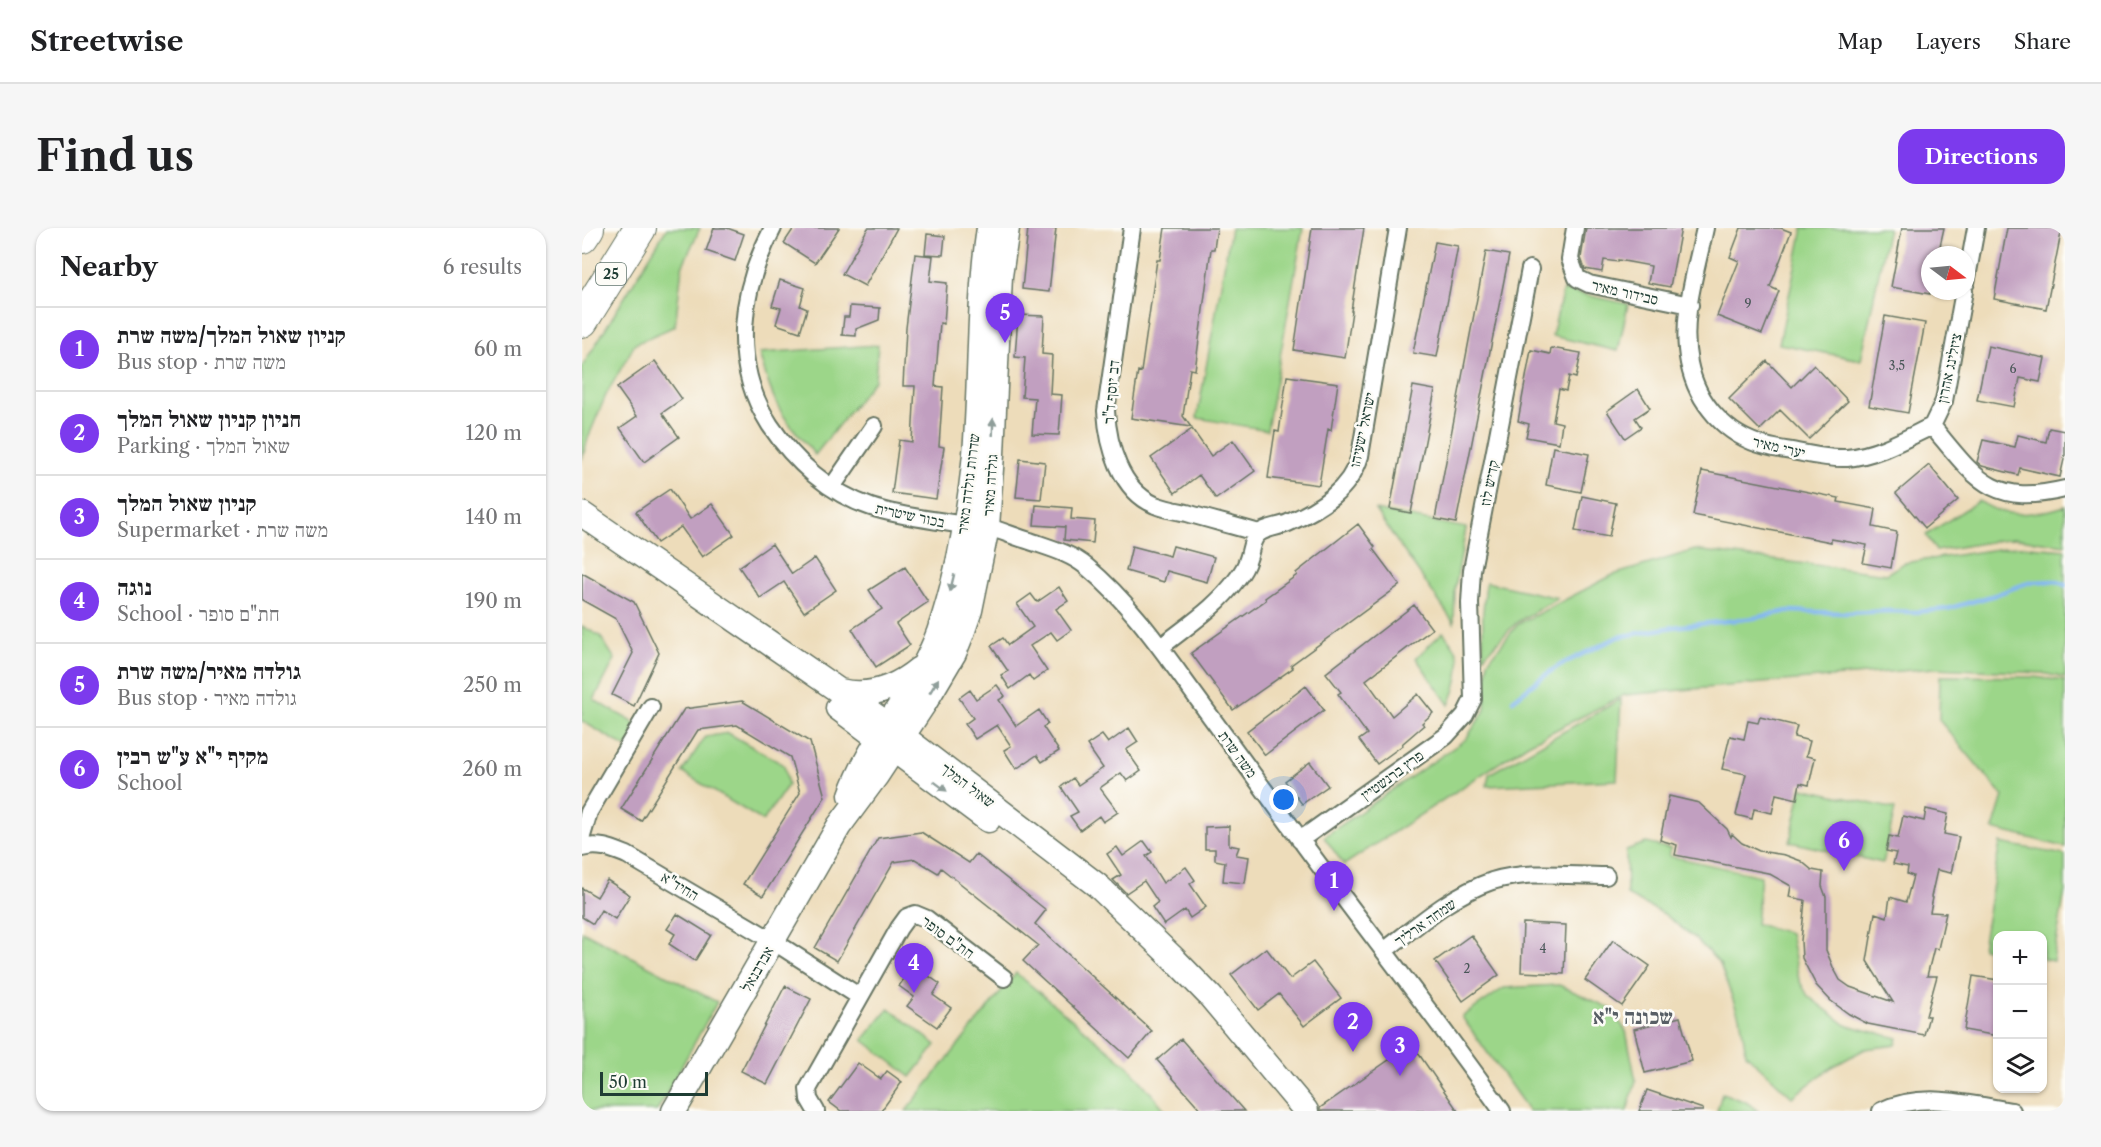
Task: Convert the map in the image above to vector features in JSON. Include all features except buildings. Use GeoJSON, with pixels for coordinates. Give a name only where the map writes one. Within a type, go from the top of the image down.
{"type":"FeatureCollection","features":[{"type":"Feature","properties":{"kind":"highway"},"geometry":{"type":"LineString","coordinates":[[582,237],[588,228]]}},
{"type":"Feature","properties":{"kind":"highway","name":"25"},"geometry":{"type":"LineString","coordinates":[[582,321],[640,228]]}},
{"type":"Feature","properties":{"kind":"street","name":"בכור שיטרית"},"geometry":{"type":"LineString","coordinates":[[773,228],[755,268],[748,291],[742,331],[744,357],[750,381],[771,425],[802,464],[832,487],[869,506],[890,512],[976,526]]}},
{"type":"Feature","properties":{"kind":"street","name":"שדרות גולדה מאיר"},"geometry":{"type":"LineString","coordinates":[[891,738],[954,653],[970,610],[976,526],[975,453],[982,274],[989,228]]}},
{"type":"Feature","properties":{"kind":"street","name":"גולדה מאיר"},"geometry":{"type":"LineString","coordinates":[[976,526],[992,454],[1000,276],[1007,228]]}},
{"type":"Feature","properties":{"kind":"street","name":"דב יוסף ד\"ר"},"geometry":{"type":"LineString","coordinates":[[1132,228],[1106,411],[1107,434],[1113,455],[1124,476],[1138,494],[1155,505],[1259,533]]}},
{"type":"Feature","properties":{"kind":"street","name":"ישראל ישעיהו"},"geometry":{"type":"LineString","coordinates":[[1259,533],[1287,524],[1328,502],[1356,470],[1398,228]]}},
{"type":"Feature","properties":{"kind":"street","name":"סבידור מאיר"},"geometry":{"type":"LineString","coordinates":[[1575,228],[1569,259],[1577,278],[1600,286],[1690,306]]}},
{"type":"Feature","properties":{"kind":"street","name":"יערי מאיר"},"geometry":{"type":"LineString","coordinates":[[1705,228],[1687,319],[1689,363],[1705,403],[1730,431],[1766,447],[1846,458],[1888,447],[1932,426]]}},
{"type":"Feature","properties":{"kind":"street"},"geometry":{"type":"LineString","coordinates":[[1973,246],[1976,228]]}},
{"type":"Feature","properties":{"kind":"street","name":"קדיש לוז"},"geometry":{"type":"LineString","coordinates":[[1473,699],[1470,632],[1472,570],[1530,269]]}},
{"type":"Feature","properties":{"kind":"street","name":"ציזלינג אהרון"},"geometry":{"type":"LineString","coordinates":[[1932,426],[1944,401],[1963,300]]}},
{"type":"Feature","properties":{"kind":"street"},"geometry":{"type":"LineString","coordinates":[[832,487],[874,426]]}},
{"type":"Feature","properties":{"kind":"street"},"geometry":{"type":"LineString","coordinates":[[1932,426],[1972,473],[2003,493],[2046,494],[2065,489]]}},
{"type":"Feature","properties":{"kind":"street","name":"שאול המלך"},"geometry":{"type":"LineString","coordinates":[[582,514],[838,690],[961,801],[1059,870],[1090,895],[1201,1005],[1290,1111]]}},
{"type":"Feature","properties":{"kind":"street","name":"שדרות גולדה מאיר"},"geometry":{"type":"LineString","coordinates":[[891,738],[939,631],[953,580],[976,526]]}},
{"type":"Feature","properties":{"kind":"street","name":"משה שרת"},"geometry":{"type":"LineString","coordinates":[[976,526],[1066,554],[1083,564],[1118,594],[1161,647],[1300,840],[1502,1111]]}},
{"type":"Feature","properties":{"kind":"street","name":"שאול המלך"},"geometry":{"type":"LineString","coordinates":[[582,531],[777,664],[891,738],[1067,860],[1122,908],[1210,996],[1306,1111]]}},
{"type":"Feature","properties":{"kind":"street"},"geometry":{"type":"LineString","coordinates":[[1161,647],[1211,607],[1232,585],[1247,562],[1254,539],[1259,533]]}},
{"type":"Feature","properties":{"kind":"street"},"geometry":{"type":"LineString","coordinates":[[838,690],[864,693],[879,691],[893,686],[925,664]]}},
{"type":"Feature","properties":{"kind":"street","name":"פרץ ברנשטיין"},"geometry":{"type":"LineString","coordinates":[[1300,840],[1446,736],[1465,716],[1473,699]]}},
{"type":"Feature","properties":{"kind":"street"},"geometry":{"type":"LineString","coordinates":[[582,836],[590,812],[651,707]]}},
{"type":"Feature","properties":{"kind":"street","name":"אברבנאל"},"geometry":{"type":"LineString","coordinates":[[674,1111],[891,738]]}},
{"type":"Feature","properties":{"kind":"street","name":"החיד\"א"},"geometry":{"type":"LineString","coordinates":[[582,848],[594,845],[627,855],[773,941]]}},
{"type":"Feature","properties":{"kind":"street","name":"שמחה ארליך"},"geometry":{"type":"LineString","coordinates":[[1384,951],[1440,908],[1493,881],[1525,875],[1606,876]]}},
{"type":"Feature","properties":{"kind":"street","name":"חת\"ם סופר"},"geometry":{"type":"LineString","coordinates":[[816,1111],[809,1099],[808,1089],[907,917],[915,914],[927,919],[1004,978]]}},
{"type":"Feature","properties":{"kind":"street"},"geometry":{"type":"LineString","coordinates":[[773,941],[860,997]]}},
{"type":"Feature","properties":{"kind":"street"},"geometry":{"type":"LineString","coordinates":[[1881,1111],[1908,1102],[1951,1101],[2012,1111]]}},
{"type":"Feature","properties":{"kind":"green space"},"geometry":{"type":"Polygon","coordinates":[[[667,228],[700,228],[682,267],[675,326],[635,344],[606,395],[588,438],[582,460],[582,367],[667,228]]]}},
{"type":"Feature","properties":{"kind":"green space"},"geometry":{"type":"Polygon","coordinates":[[[1231,228],[1303,228],[1267,430],[1197,418],[1231,228]]]}},
{"type":"Feature","properties":{"kind":"green space"},"geometry":{"type":"Polygon","coordinates":[[[1803,228],[1888,228],[1861,360],[1779,344],[1803,228]]]}},
{"type":"Feature","properties":{"kind":"green space"},"geometry":{"type":"Polygon","coordinates":[[[1563,290],[1628,304],[1618,351],[1552,336],[1563,290]]]}},
{"type":"Feature","properties":{"kind":"green space"},"geometry":{"type":"Polygon","coordinates":[[[878,345],[875,379],[815,455],[780,409],[759,353],[878,345]]]}},
{"type":"Feature","properties":{"kind":"green space"},"geometry":{"type":"Polygon","coordinates":[[[1978,501],[1997,510],[2016,514],[2041,512],[2065,506],[2065,545],[2013,538],[1936,551],[1926,535],[1978,501]]]}},
{"type":"Feature","properties":{"kind":"green space"},"geometry":{"type":"Polygon","coordinates":[[[1375,510],[1466,528],[1455,588],[1454,623],[1375,510]]]}},
{"type":"Feature","properties":{"kind":"green space"},"geometry":{"type":"Polygon","coordinates":[[[2018,546],[2065,550],[2065,678],[2042,673],[1935,668],[1624,695],[1528,744],[1344,865],[1324,837],[1466,739],[1485,710],[1488,661],[1518,624],[1613,575],[1695,550],[1886,574],[1904,563],[2018,546]]]}},
{"type":"Feature","properties":{"kind":"green space"},"geometry":{"type":"Polygon","coordinates":[[[1486,582],[1558,598],[1517,622],[1483,657],[1483,612],[1486,582]]]}},
{"type":"Feature","properties":{"kind":"green space"},"geometry":{"type":"Polygon","coordinates":[[[582,626],[600,636],[615,659],[594,700],[640,726],[627,748],[582,721],[582,626]]]}},
{"type":"Feature","properties":{"kind":"green space"},"geometry":{"type":"Polygon","coordinates":[[[1443,632],[1456,649],[1459,658],[1458,679],[1449,705],[1416,658],[1443,632]]]}},
{"type":"Feature","properties":{"kind":"green space"},"geometry":{"type":"Polygon","coordinates":[[[1940,676],[2034,677],[2065,681],[2065,847],[1993,829],[2003,796],[1939,720],[1940,676]]]}},
{"type":"Feature","properties":{"kind":"green space"},"geometry":{"type":"Polygon","coordinates":[[[1621,699],[1617,780],[1487,786],[1489,774],[1621,699]]]}},
{"type":"Feature","properties":{"kind":"green space"},"geometry":{"type":"Polygon","coordinates":[[[728,733],[784,765],[788,785],[763,821],[682,772],[705,737],[728,733]]]}},
{"type":"Feature","properties":{"kind":"green space"},"geometry":{"type":"Polygon","coordinates":[[[1802,788],[1895,809],[1883,863],[1790,842],[1802,788]]]}},
{"type":"Feature","properties":{"kind":"green space"},"geometry":{"type":"Polygon","coordinates":[[[1646,843],[1671,849],[1669,856],[1761,876],[1756,924],[1790,933],[1799,980],[1808,996],[1846,1025],[1898,1038],[1896,1045],[1865,1049],[1832,1067],[1792,1097],[1746,1054],[1741,1022],[1720,964],[1698,941],[1664,914],[1627,895],[1626,850],[1646,843]]]}},
{"type":"Feature","properties":{"kind":"green space"},"geometry":{"type":"Polygon","coordinates":[[[2000,843],[2065,855],[2065,891],[2053,961],[2047,960],[2047,931],[1993,931],[1993,950],[1982,948],[2000,843]]]}},
{"type":"Feature","properties":{"kind":"green space"},"geometry":{"type":"Polygon","coordinates":[[[582,931],[717,1002],[657,1111],[582,1111],[582,931]]]}},
{"type":"Feature","properties":{"kind":"green space"},"geometry":{"type":"Polygon","coordinates":[[[1016,973],[1129,1067],[1166,1111],[906,1111],[1016,973]]]}},
{"type":"Feature","properties":{"kind":"green space"},"geometry":{"type":"Polygon","coordinates":[[[1559,985],[1610,1008],[1626,1031],[1636,1081],[1627,1111],[1529,1111],[1462,1017],[1504,988],[1559,985]]]}},
{"type":"Feature","properties":{"kind":"green space"},"geometry":{"type":"Polygon","coordinates":[[[889,1008],[936,1045],[911,1077],[863,1040],[889,1008]]]}},
{"type":"Feature","properties":{"kind":"green space"},"geometry":{"type":"Polygon","coordinates":[[[1722,1093],[1746,1102],[1758,1111],[1717,1111],[1722,1093]]]}},
{"type":"Feature","properties":{"kind":"waterway"},"geometry":{"type":"LineString","coordinates":[[1513,700],[1560,665],[1618,637],[1788,611],[1846,613],[1947,609],[2030,582],[2055,581],[2065,585]]}},
{"type":"Feature","properties":{"kind":"place","name":"גולדה מאיר/משה שרת"},"geometry":{"type":"Point","coordinates":[1005,343]}},
{"type":"Feature","properties":{"kind":"place","name":"מקיף י\"א ע\"ש רבין"},"geometry":{"type":"Point","coordinates":[1844,871]}},
{"type":"Feature","properties":{"kind":"place","name":"קניון שאול המלך/משה שרת"},"geometry":{"type":"Point","coordinates":[1334,911]}},
{"type":"Feature","properties":{"kind":"place","name":"נוגה"},"geometry":{"type":"Point","coordinates":[914,993]}},
{"type":"Feature","properties":{"kind":"place","name":"חניון קניון שאול המלך"},"geometry":{"type":"Point","coordinates":[1353,1052]}},
{"type":"Feature","properties":{"kind":"place","name":"קניון שאול המלך"},"geometry":{"type":"Point","coordinates":[1400,1076]}},
{"type":"Feature","properties":{"kind":"district","name":"שכונה י\"א"},"geometry":{"type":"Point","coordinates":[1633,1016]}}]}
